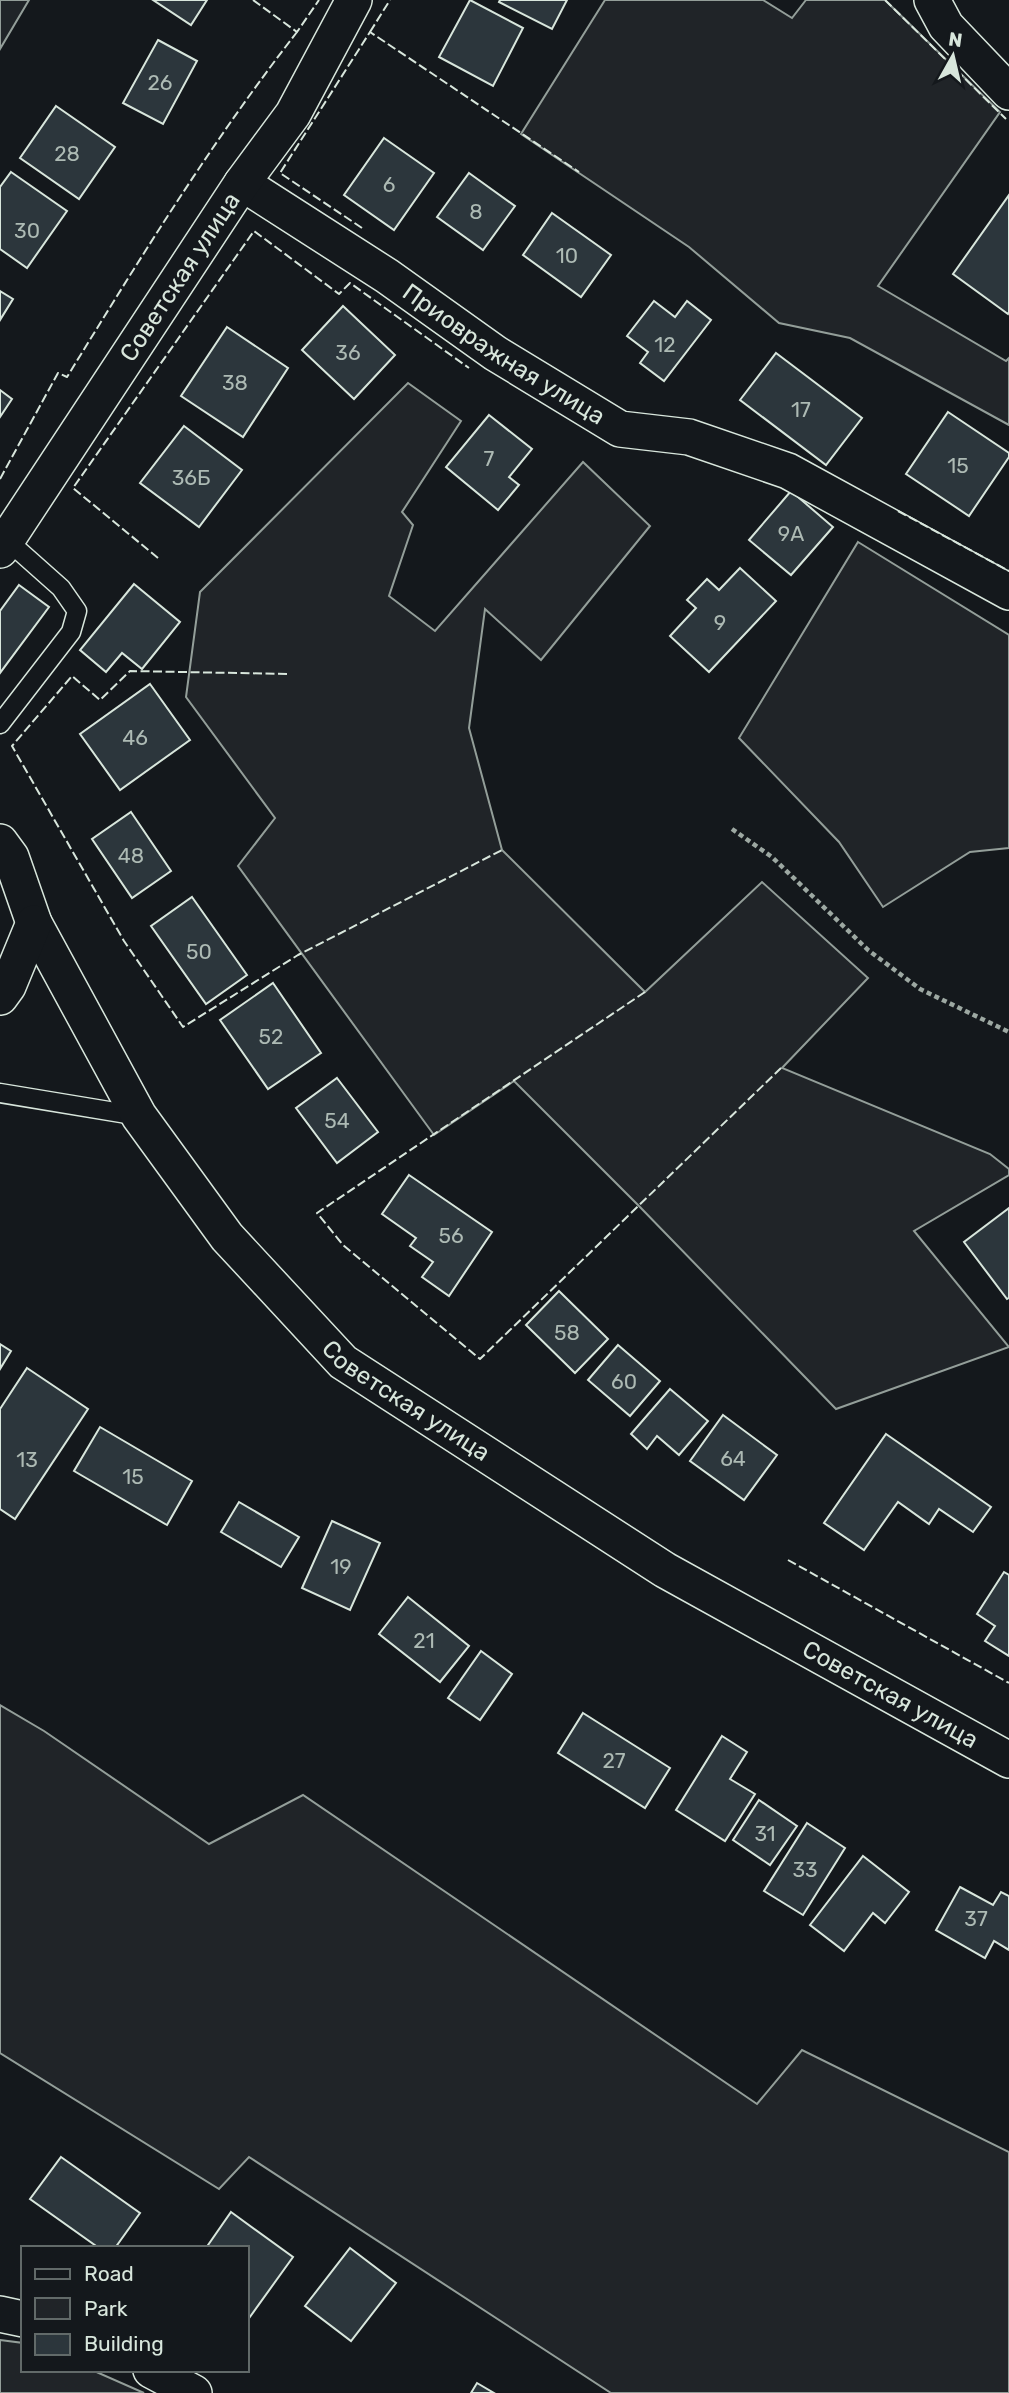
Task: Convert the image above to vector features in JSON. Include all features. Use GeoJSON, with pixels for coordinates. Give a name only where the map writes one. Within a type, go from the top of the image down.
{"type":"FeatureCollection","features":[{"type":"Feature","properties":{"kind":"street","name":"Советская улица"},"geometry":{"type":"LineString","coordinates":[[4,545],[242,183],[293,114],[354,0]]}},
{"type":"Feature","properties":{"kind":"street"},"geometry":{"type":"LineString","coordinates":[[932,0],[946,26],[1009,92]]}},
{"type":"Feature","properties":{"kind":"street","name":"Приовражная улица"},"geometry":{"type":"LineString","coordinates":[[242,183],[387,276],[495,353],[620,429],[689,438],[788,471],[1009,592]]}},
{"type":"Feature","properties":{"kind":"street","name":"Советская улица"},"geometry":{"type":"LineString","coordinates":[[0,842],[11,857],[34,923],[139,1116],[227,1237],[343,1362],[665,1570],[1009,1760]]}},
{"type":"Feature","properties":{"kind":"street"},"geometry":{"type":"LineString","coordinates":[[0,997],[8,986],[34,923]]}},
{"type":"Feature","properties":{"kind":"street"},"geometry":{"type":"LineString","coordinates":[[0,2314],[21,2319]]}},
{"type":"Feature","properties":{"kind":"street"},"geometry":{"type":"LineString","coordinates":[[155,2372],[194,2393]]}},
{"type":"Feature","properties":{"kind":"lane"},"geometry":{"type":"LineString","coordinates":[[0,724],[71,632],[77,611],[61,589],[4,545]]}},
{"type":"Feature","properties":{"kind":"lane"},"geometry":{"type":"LineString","coordinates":[[0,1093],[139,1116]]}},
{"type":"Feature","properties":{"kind":"path"},"geometry":{"type":"LineString","coordinates":[[732,829],[772,857],[868,950],[920,989],[1009,1032]]}},
{"type":"Feature","properties":{"kind":"green space"},"geometry":{"type":"Polygon","coordinates":[[[0,0],[29,0],[0,49],[0,0]]]}},
{"type":"Feature","properties":{"kind":"green space"},"geometry":{"type":"Polygon","coordinates":[[[605,0],[763,0],[792,18],[806,0],[885,0],[1000,112],[878,286],[1006,361],[1009,358],[1009,425],[850,338],[779,323],[689,247],[521,134],[605,0]]]}},
{"type":"Feature","properties":{"kind":"green space"},"geometry":{"type":"Polygon","coordinates":[[[408,383],[461,421],[402,512],[413,525],[389,596],[435,631],[583,462],[650,526],[541,660],[485,609],[469,728],[502,850],[645,992],[762,882],[868,978],[782,1068],[990,1154],[1009,1169],[1009,1175],[914,1231],[1009,1347],[836,1409],[514,1081],[434,1135],[238,866],[275,818],[186,697],[200,592],[408,383]]]}},
{"type":"Feature","properties":{"kind":"green space"},"geometry":{"type":"Polygon","coordinates":[[[858,542],[1009,635],[1009,848],[970,852],[883,907],[839,842],[739,738],[858,542]]]}},
{"type":"Feature","properties":{"kind":"green space"},"geometry":{"type":"Polygon","coordinates":[[[0,1705],[44,1731],[209,1844],[303,1795],[757,2104],[802,2050],[1009,2152],[1009,2393],[611,2393],[249,2157],[219,2189],[0,2053],[0,1705]]]}},
{"type":"Feature","properties":{"kind":"green space"},"geometry":{"type":"Polygon","coordinates":[[[0,2340],[21,2343],[21,2372],[97,2372],[144,2393],[0,2393],[0,2340]]]}},
{"type":"Feature","properties":{"kind":"building"},"geometry":{"type":"Polygon","coordinates":[[[153,0],[207,0],[191,25],[153,0]]]}},
{"type":"Feature","properties":{"kind":"building"},"geometry":{"type":"Polygon","coordinates":[[[470,0],[523,28],[493,86],[439,57],[470,0]]]}},
{"type":"Feature","properties":{"kind":"building"},"geometry":{"type":"Polygon","coordinates":[[[567,0],[552,29],[499,2],[567,0]]]}},
{"type":"Feature","properties":{"kind":"building"},"geometry":{"type":"Polygon","coordinates":[[[158,40],[197,61],[163,124],[123,103],[158,40]]]}},
{"type":"Feature","properties":{"kind":"building"},"geometry":{"type":"Polygon","coordinates":[[[56,106],[115,147],[79,199],[20,158],[56,106]]]}},
{"type":"Feature","properties":{"kind":"building"},"geometry":{"type":"Polygon","coordinates":[[[384,138],[434,173],[394,230],[344,195],[384,138]]]}},
{"type":"Feature","properties":{"kind":"building"},"geometry":{"type":"Polygon","coordinates":[[[11,172],[67,211],[27,268],[0,249],[0,187],[11,172]]]}},
{"type":"Feature","properties":{"kind":"building"},"geometry":{"type":"Polygon","coordinates":[[[469,173],[515,206],[483,250],[437,217],[469,173]]]}},
{"type":"Feature","properties":{"kind":"building"},"geometry":{"type":"Polygon","coordinates":[[[1009,195],[1009,312],[1008,314],[953,274],[1009,195]]]}},
{"type":"Feature","properties":{"kind":"building"},"geometry":{"type":"Polygon","coordinates":[[[552,213],[611,255],[581,297],[523,255],[552,213]]]}},
{"type":"Feature","properties":{"kind":"building"},"geometry":{"type":"Polygon","coordinates":[[[0,291],[13,299],[0,320],[0,291]]]}},
{"type":"Feature","properties":{"kind":"building"},"geometry":{"type":"Polygon","coordinates":[[[654,301],[675,317],[687,301],[711,320],[664,381],[640,363],[648,352],[627,336],[654,301]]]}},
{"type":"Feature","properties":{"kind":"building"},"geometry":{"type":"Polygon","coordinates":[[[343,306],[395,355],[354,399],[302,350],[343,306]]]}},
{"type":"Feature","properties":{"kind":"building"},"geometry":{"type":"Polygon","coordinates":[[[227,327],[288,368],[243,437],[181,396],[227,327]]]}},
{"type":"Feature","properties":{"kind":"building"},"geometry":{"type":"Polygon","coordinates":[[[776,353],[862,418],[826,465],[740,400],[776,353]]]}},
{"type":"Feature","properties":{"kind":"building"},"geometry":{"type":"Polygon","coordinates":[[[0,390],[12,399],[0,417],[0,390]]]}},
{"type":"Feature","properties":{"kind":"building"},"geometry":{"type":"Polygon","coordinates":[[[948,412],[1009,453],[1009,457],[969,516],[906,474],[948,412]]]}},
{"type":"Feature","properties":{"kind":"building"},"geometry":{"type":"Polygon","coordinates":[[[489,415],[532,449],[509,477],[519,485],[498,510],[446,467],[489,415]]]}},
{"type":"Feature","properties":{"kind":"building"},"geometry":{"type":"Polygon","coordinates":[[[184,426],[242,470],[199,527],[140,483],[184,426]]]}},
{"type":"Feature","properties":{"kind":"building"},"geometry":{"type":"Polygon","coordinates":[[[791,491],[833,527],[791,575],[749,540],[791,491]]]}},
{"type":"Feature","properties":{"kind":"building"},"geometry":{"type":"Polygon","coordinates":[[[740,568],[776,601],[709,672],[670,636],[696,608],[687,600],[707,579],[719,590],[740,568]]]}},
{"type":"Feature","properties":{"kind":"building"},"geometry":{"type":"Polygon","coordinates":[[[134,584],[180,622],[142,669],[122,653],[106,672],[80,650],[134,584]]]}},
{"type":"Feature","properties":{"kind":"building"},"geometry":{"type":"Polygon","coordinates":[[[19,585],[49,607],[0,673],[0,611],[19,585]]]}},
{"type":"Feature","properties":{"kind":"building"},"geometry":{"type":"Polygon","coordinates":[[[150,684],[190,740],[120,790],[80,734],[150,684]]]}},
{"type":"Feature","properties":{"kind":"building"},"geometry":{"type":"Polygon","coordinates":[[[131,812],[171,871],[132,898],[92,839],[131,812]]]}},
{"type":"Feature","properties":{"kind":"building"},"geometry":{"type":"Polygon","coordinates":[[[192,897],[247,975],[206,1004],[151,926],[192,897]]]}},
{"type":"Feature","properties":{"kind":"building"},"geometry":{"type":"Polygon","coordinates":[[[273,983],[321,1053],[268,1089],[220,1020],[273,983]]]}},
{"type":"Feature","properties":{"kind":"building"},"geometry":{"type":"Polygon","coordinates":[[[337,1078],[378,1132],[337,1163],[296,1108],[337,1078]]]}},
{"type":"Feature","properties":{"kind":"building"},"geometry":{"type":"Polygon","coordinates":[[[409,1175],[492,1232],[449,1296],[422,1277],[433,1262],[410,1246],[416,1238],[382,1214],[409,1175]]]}},
{"type":"Feature","properties":{"kind":"building"},"geometry":{"type":"Polygon","coordinates":[[[1009,1208],[1009,1298],[1007,1299],[964,1242],[1009,1208]]]}},
{"type":"Feature","properties":{"kind":"building"},"geometry":{"type":"Polygon","coordinates":[[[559,1291],[608,1339],[575,1373],[526,1325],[559,1291]]]}},
{"type":"Feature","properties":{"kind":"building"},"geometry":{"type":"Polygon","coordinates":[[[0,1344],[11,1351],[0,1369],[0,1344]]]}},
{"type":"Feature","properties":{"kind":"building"},"geometry":{"type":"Polygon","coordinates":[[[618,1345],[660,1381],[630,1416],[588,1380],[618,1345]]]}},
{"type":"Feature","properties":{"kind":"building"},"geometry":{"type":"Polygon","coordinates":[[[27,1368],[88,1409],[15,1519],[0,1509],[0,1409],[27,1368]]]}},
{"type":"Feature","properties":{"kind":"building"},"geometry":{"type":"Polygon","coordinates":[[[670,1389],[708,1421],[679,1455],[657,1436],[647,1449],[631,1434],[670,1389]]]}},
{"type":"Feature","properties":{"kind":"building"},"geometry":{"type":"Polygon","coordinates":[[[723,1415],[777,1455],[744,1500],[690,1461],[723,1415]]]}},
{"type":"Feature","properties":{"kind":"building"},"geometry":{"type":"Polygon","coordinates":[[[100,1427],[192,1481],[167,1525],[74,1471],[100,1427]]]}},
{"type":"Feature","properties":{"kind":"building"},"geometry":{"type":"Polygon","coordinates":[[[886,1434],[991,1507],[973,1532],[939,1509],[929,1524],[898,1502],[864,1550],[824,1523],[886,1434]]]}},
{"type":"Feature","properties":{"kind":"building"},"geometry":{"type":"Polygon","coordinates":[[[239,1502],[299,1537],[281,1567],[221,1532],[239,1502]]]}},
{"type":"Feature","properties":{"kind":"building"},"geometry":{"type":"Polygon","coordinates":[[[332,1521],[380,1543],[350,1610],[302,1588],[332,1521]]]}},
{"type":"Feature","properties":{"kind":"building"},"geometry":{"type":"Polygon","coordinates":[[[1004,1572],[1009,1575],[1009,1656],[985,1641],[995,1626],[977,1614],[1004,1572]]]}},
{"type":"Feature","properties":{"kind":"building"},"geometry":{"type":"Polygon","coordinates":[[[408,1597],[469,1646],[440,1682],[379,1634],[408,1597]]]}},
{"type":"Feature","properties":{"kind":"building"},"geometry":{"type":"Polygon","coordinates":[[[481,1651],[512,1674],[480,1720],[448,1698],[481,1651]]]}},
{"type":"Feature","properties":{"kind":"building"},"geometry":{"type":"Polygon","coordinates":[[[583,1713],[670,1768],[645,1808],[558,1753],[583,1713]]]}},
{"type":"Feature","properties":{"kind":"building"},"geometry":{"type":"Polygon","coordinates":[[[722,1736],[747,1752],[730,1779],[755,1794],[725,1841],[676,1810],[722,1736]]]}},
{"type":"Feature","properties":{"kind":"building"},"geometry":{"type":"Polygon","coordinates":[[[759,1800],[797,1826],[770,1865],[733,1840],[759,1800]]]}},
{"type":"Feature","properties":{"kind":"building"},"geometry":{"type":"Polygon","coordinates":[[[807,1823],[845,1848],[803,1915],[764,1891],[807,1823]]]}},
{"type":"Feature","properties":{"kind":"building"},"geometry":{"type":"Polygon","coordinates":[[[863,1856],[909,1892],[885,1923],[873,1913],[844,1951],[810,1925],[863,1856]]]}},
{"type":"Feature","properties":{"kind":"building"},"geometry":{"type":"Polygon","coordinates":[[[960,1887],[993,1905],[1001,1892],[1009,1896],[1009,1950],[994,1941],[985,1958],[936,1930],[960,1887]]]}},
{"type":"Feature","properties":{"kind":"building"},"geometry":{"type":"Polygon","coordinates":[[[61,2157],[140,2213],[116,2246],[96,2246],[30,2199],[61,2157]]]}},
{"type":"Feature","properties":{"kind":"building"},"geometry":{"type":"Polygon","coordinates":[[[231,2212],[293,2257],[248,2320],[248,2246],[207,2246],[231,2212]]]}},
{"type":"Feature","properties":{"kind":"building"},"geometry":{"type":"Polygon","coordinates":[[[350,2248],[396,2283],[351,2341],[305,2306],[350,2248]]]}},
{"type":"Feature","properties":{"kind":"building"},"geometry":{"type":"Polygon","coordinates":[[[477,2383],[494,2393],[471,2393],[477,2383]]]}},
{"type":"Feature","properties":{"kind":"fence"},"geometry":{"type":"LineString","coordinates":[[253,0],[297,32],[319,0]]}},
{"type":"Feature","properties":{"kind":"fence"},"geometry":{"type":"LineString","coordinates":[[370,32],[390,0]]}},
{"type":"Feature","properties":{"kind":"fence"},"geometry":{"type":"LineString","coordinates":[[885,0],[1006,119]]}},
{"type":"Feature","properties":{"kind":"fence"},"geometry":{"type":"LineString","coordinates":[[0,479],[58,373],[67,377],[206,158],[297,32]]}},
{"type":"Feature","properties":{"kind":"fence"},"geometry":{"type":"LineString","coordinates":[[362,228],[280,173],[370,32],[579,172]]}},
{"type":"Feature","properties":{"kind":"fence"},"geometry":{"type":"LineString","coordinates":[[158,558],[73,488],[254,231],[339,294],[350,283],[469,368]]}},
{"type":"Feature","properties":{"kind":"fence"},"geometry":{"type":"LineString","coordinates":[[898,511],[1009,571]]}},
{"type":"Feature","properties":{"kind":"fence"},"geometry":{"type":"LineString","coordinates":[[287,674],[130,671],[100,700],[72,676],[12,746],[124,941],[183,1027],[298,955],[502,850]]}},
{"type":"Feature","properties":{"kind":"fence"},"geometry":{"type":"LineString","coordinates":[[645,992],[317,1213],[343,1245],[480,1359],[781,1068]]}},
{"type":"Feature","properties":{"kind":"fence"},"geometry":{"type":"LineString","coordinates":[[788,1560],[1009,1683]]}}]}
